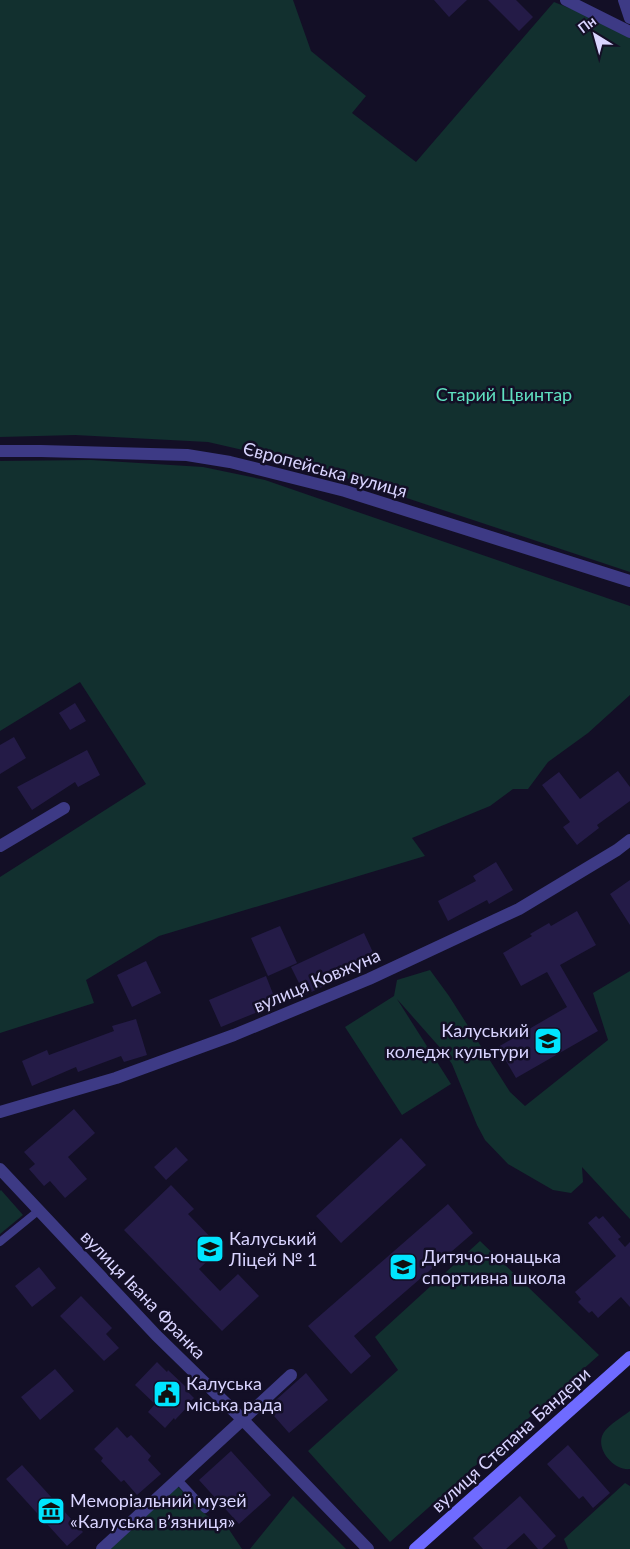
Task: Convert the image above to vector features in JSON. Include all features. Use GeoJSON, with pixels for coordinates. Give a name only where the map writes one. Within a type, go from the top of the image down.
{"type":"FeatureCollection","features":[{"type":"Feature","properties":{"kind":"main road","name":"вулиця Степана Бандери"},"geometry":{"type":"LineString","coordinates":[[415,1549],[630,1357]]}},
{"type":"Feature","properties":{"kind":"street"},"geometry":{"type":"LineString","coordinates":[[566,0],[630,32]]}},
{"type":"Feature","properties":{"kind":"street"},"geometry":{"type":"LineString","coordinates":[[624,0],[630,18]]}},
{"type":"Feature","properties":{"kind":"street","name":"Європейська вулиця"},"geometry":{"type":"LineString","coordinates":[[0,451],[187,455],[230,462],[345,491],[630,581]]}},
{"type":"Feature","properties":{"kind":"street"},"geometry":{"type":"LineString","coordinates":[[0,846],[64,808]]}},
{"type":"Feature","properties":{"kind":"street","name":"вулиця Ковжуна"},"geometry":{"type":"LineString","coordinates":[[0,1112],[116,1078],[234,1035],[369,980],[519,909],[617,850],[630,840]]}},
{"type":"Feature","properties":{"kind":"street","name":"вулиця Івана Франка"},"geometry":{"type":"LineString","coordinates":[[0,1169],[156,1335],[368,1549]]}},
{"type":"Feature","properties":{"kind":"street"},"geometry":{"type":"LineString","coordinates":[[102,1549],[290,1375]]}},
{"type":"Feature","properties":{"kind":"lane"},"geometry":{"type":"LineString","coordinates":[[0,1242],[38,1211]]}},
{"type":"Feature","properties":{"kind":"lane"},"geometry":{"type":"LineString","coordinates":[[178,1480],[204,1509],[212,1502]]}},
{"type":"Feature","properties":{"kind":"green space","name":"Старий Цвинтар"},"geometry":{"type":"Polygon","coordinates":[[[0,0],[293,0],[311,51],[366,96],[352,113],[416,162],[554,2],[630,32],[630,572],[304,464],[208,442],[75,435],[0,437],[0,0]]]}},
{"type":"Feature","properties":{"kind":"green space"},"geometry":{"type":"Polygon","coordinates":[[[91,460],[203,467],[265,480],[630,606],[630,695],[588,733],[548,762],[528,789],[513,789],[490,806],[412,838],[425,856],[159,936],[86,980],[94,1003],[0,1033],[0,877],[146,784],[80,682],[0,731],[0,461],[91,460]]]}},
{"type":"Feature","properties":{"kind":"green space"},"geometry":{"type":"Polygon","coordinates":[[[430,970],[449,996],[510,1092],[525,1106],[608,1040],[593,993],[630,971],[630,1219],[582,1167],[583,1182],[571,1193],[553,1190],[508,1164],[485,1140],[452,1064],[443,1051],[397,999],[451,1084],[402,1115],[345,1027],[394,996],[397,980],[430,970]]]}},
{"type":"Feature","properties":{"kind":"green space"},"geometry":{"type":"Polygon","coordinates":[[[0,1191],[23,1215],[0,1234],[0,1191]]]}},
{"type":"Feature","properties":{"kind":"green space"},"geometry":{"type":"Polygon","coordinates":[[[480,1241],[599,1355],[390,1542],[308,1451],[398,1370],[375,1337],[480,1241]]]}},
{"type":"Feature","properties":{"kind":"green space"},"geometry":{"type":"Polygon","coordinates":[[[630,1411],[630,1469],[624,1469],[612,1463],[608,1458],[604,1452],[601,1440],[608,1428],[630,1411]]]}},
{"type":"Feature","properties":{"kind":"green space"},"geometry":{"type":"Polygon","coordinates":[[[625,1483],[630,1486],[630,1549],[568,1549],[564,1539],[625,1483]]]}},
{"type":"Feature","properties":{"kind":"green space"},"geometry":{"type":"Polygon","coordinates":[[[177,1486],[206,1515],[228,1528],[242,1549],[110,1549],[177,1486]]]}},
{"type":"Feature","properties":{"kind":"green space"},"geometry":{"type":"Polygon","coordinates":[[[293,1496],[346,1549],[250,1549],[293,1496]]]}},
{"type":"Feature","properties":{"kind":"building"},"geometry":{"type":"Polygon","coordinates":[[[434,0],[467,0],[449,17],[434,0]]]}},
{"type":"Feature","properties":{"kind":"building"},"geometry":{"type":"Polygon","coordinates":[[[488,0],[516,0],[533,17],[519,31],[488,0]]]}},
{"type":"Feature","properties":{"kind":"building"},"geometry":{"type":"Polygon","coordinates":[[[75,703],[86,721],[70,730],[59,713],[75,703]]]}},
{"type":"Feature","properties":{"kind":"building"},"geometry":{"type":"Polygon","coordinates":[[[14,737],[26,758],[0,774],[0,745],[14,737]]]}},
{"type":"Feature","properties":{"kind":"building"},"geometry":{"type":"Polygon","coordinates":[[[87,750],[100,775],[78,787],[75,782],[32,810],[17,787],[87,750]]]}},
{"type":"Feature","properties":{"kind":"building"},"geometry":{"type":"Polygon","coordinates":[[[618,771],[630,787],[630,801],[597,825],[599,828],[577,845],[563,827],[570,822],[542,785],[559,772],[580,799],[618,771]]]}},
{"type":"Feature","properties":{"kind":"building"},"geometry":{"type":"Polygon","coordinates":[[[496,862],[513,890],[489,904],[487,900],[448,921],[438,901],[476,881],[473,876],[496,862]]]}},
{"type":"Feature","properties":{"kind":"building"},"geometry":{"type":"Polygon","coordinates":[[[630,880],[630,925],[610,894],[630,880]]]}},
{"type":"Feature","properties":{"kind":"building"},"geometry":{"type":"Polygon","coordinates":[[[577,911],[596,945],[560,965],[598,1031],[516,1078],[498,1047],[567,1007],[547,972],[521,986],[503,953],[532,936],[530,934],[549,923],[551,926],[577,911]]]}},
{"type":"Feature","properties":{"kind":"building"},"geometry":{"type":"Polygon","coordinates":[[[280,926],[297,963],[268,976],[251,938],[280,926]]]}},
{"type":"Feature","properties":{"kind":"building"},"geometry":{"type":"Polygon","coordinates":[[[364,933],[377,961],[305,995],[291,967],[364,933]]]}},
{"type":"Feature","properties":{"kind":"building"},"geometry":{"type":"Polygon","coordinates":[[[146,961],[161,993],[132,1007],[117,975],[146,961]]]}},
{"type":"Feature","properties":{"kind":"building"},"geometry":{"type":"Polygon","coordinates":[[[266,976],[277,1004],[221,1027],[209,1000],[266,976]]]}},
{"type":"Feature","properties":{"kind":"building"},"geometry":{"type":"Polygon","coordinates":[[[136,1019],[147,1055],[124,1062],[121,1056],[78,1072],[76,1067],[32,1086],[22,1061],[47,1050],[49,1055],[114,1031],[112,1026],[136,1019]]]}},
{"type":"Feature","properties":{"kind":"building"},"geometry":{"type":"Polygon","coordinates":[[[74,1109],[95,1133],[68,1157],[87,1179],[65,1198],[50,1181],[44,1186],[29,1169],[35,1164],[24,1152],[74,1109]]]}},
{"type":"Feature","properties":{"kind":"building"},"geometry":{"type":"Polygon","coordinates":[[[401,1138],[426,1165],[341,1243],[316,1216],[401,1138]]]}},
{"type":"Feature","properties":{"kind":"building"},"geometry":{"type":"Polygon","coordinates":[[[176,1147],[188,1160],[166,1180],[154,1167],[176,1147]]]}},
{"type":"Feature","properties":{"kind":"building"},"geometry":{"type":"Polygon","coordinates":[[[171,1185],[194,1209],[188,1214],[221,1248],[199,1269],[220,1291],[238,1274],[259,1296],[222,1331],[124,1230],[171,1185]]]}},
{"type":"Feature","properties":{"kind":"building","name":"Дитячо-юнацька спортивна школа"},"geometry":{"type":"Polygon","coordinates":[[[448,1204],[473,1233],[354,1336],[371,1356],[351,1374],[308,1326],[448,1204]]]}},
{"type":"Feature","properties":{"kind":"building"},"geometry":{"type":"Polygon","coordinates":[[[596,1216],[599,1219],[603,1216],[621,1237],[618,1239],[625,1247],[630,1242],[630,1307],[621,1297],[598,1318],[592,1311],[589,1313],[578,1302],[581,1299],[575,1292],[616,1256],[588,1223],[596,1216]]]}},
{"type":"Feature","properties":{"kind":"building"},"geometry":{"type":"Polygon","coordinates":[[[39,1267],[56,1288],[32,1307],[15,1286],[39,1267]]]}},
{"type":"Feature","properties":{"kind":"building"},"geometry":{"type":"Polygon","coordinates":[[[81,1296],[112,1328],[106,1334],[119,1348],[104,1361],[60,1316],[81,1296]]]}},
{"type":"Feature","properties":{"kind":"building","name":"Калуська міська рада"},"geometry":{"type":"Polygon","coordinates":[[[157,1362],[187,1388],[186,1390],[194,1398],[175,1420],[174,1418],[165,1428],[148,1412],[155,1404],[135,1385],[157,1362]]]}},
{"type":"Feature","properties":{"kind":"building"},"geometry":{"type":"Polygon","coordinates":[[[55,1369],[74,1391],[40,1420],[21,1397],[55,1369]]]}},
{"type":"Feature","properties":{"kind":"building"},"geometry":{"type":"Polygon","coordinates":[[[306,1373],[328,1400],[289,1433],[267,1408],[306,1373]]]}},
{"type":"Feature","properties":{"kind":"building"},"geometry":{"type":"Polygon","coordinates":[[[117,1427],[127,1438],[131,1435],[151,1456],[148,1460],[161,1474],[137,1495],[124,1480],[121,1482],[101,1461],[103,1458],[94,1449],[117,1427]]]}},
{"type":"Feature","properties":{"kind":"building"},"geometry":{"type":"Polygon","coordinates":[[[568,1445],[610,1493],[593,1508],[583,1496],[579,1499],[547,1464],[568,1445]]]}},
{"type":"Feature","properties":{"kind":"building"},"geometry":{"type":"Polygon","coordinates":[[[231,1451],[271,1495],[239,1524],[199,1480],[231,1451]]]}},
{"type":"Feature","properties":{"kind":"building"},"geometry":{"type":"Polygon","coordinates":[[[22,1465],[83,1532],[67,1546],[6,1479],[22,1465]]]}},
{"type":"Feature","properties":{"kind":"building"},"geometry":{"type":"Polygon","coordinates":[[[520,1496],[556,1536],[542,1549],[538,1549],[524,1533],[506,1549],[483,1549],[473,1538],[520,1496]]]}},
{"type":"Feature","properties":{"kind":"place","name":"Калуський коледж культури"},"geometry":{"type":"Point","coordinates":[548,1041]}},
{"type":"Feature","properties":{"kind":"place","name":"Калуський Ліцей № 1"},"geometry":{"type":"Point","coordinates":[210,1249]}},
{"type":"Feature","properties":{"kind":"place","name":"Дитячо-юнацька спортивна школа"},"geometry":{"type":"Point","coordinates":[403,1267]}},
{"type":"Feature","properties":{"kind":"place","name":"Калуська міська рада"},"geometry":{"type":"Point","coordinates":[167,1394]}},
{"type":"Feature","properties":{"kind":"place","name":"Меморіальний музей «Калуська в’язниця»"},"geometry":{"type":"Point","coordinates":[51,1511]}}]}
